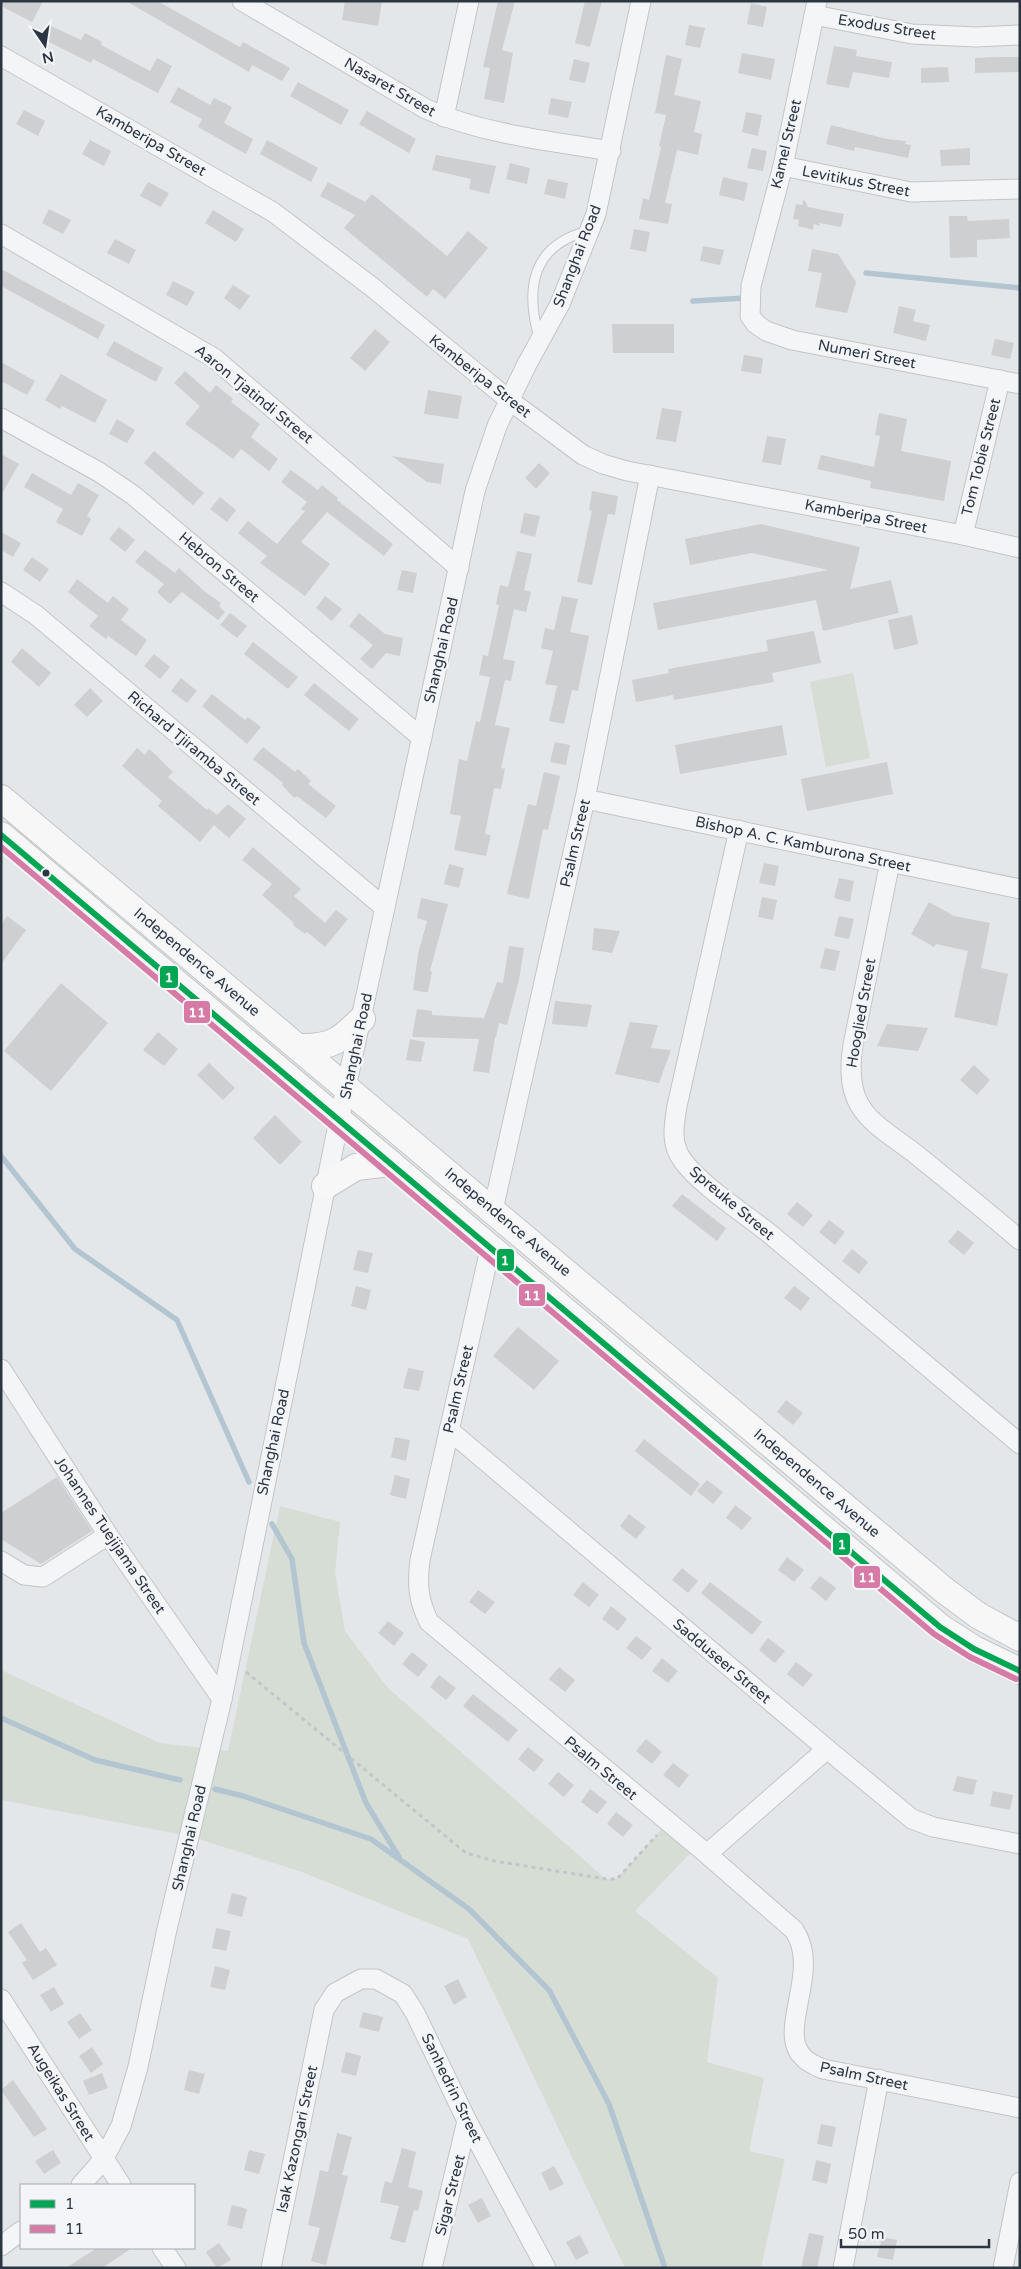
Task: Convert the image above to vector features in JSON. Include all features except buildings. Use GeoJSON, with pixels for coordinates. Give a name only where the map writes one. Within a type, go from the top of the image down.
{"type":"FeatureCollection","features":[{"type":"Feature","properties":{"kind":"main road","name":"Independence Avenue"},"geometry":{"type":"LineString","coordinates":[[1,798],[348,1087],[944,1590],[979,1616],[1020,1638]]}},
{"type":"Feature","properties":{"kind":"main road","name":"Independence Avenue"},"geometry":{"type":"LineString","coordinates":[[3,839],[940,1627],[974,1649],[1020,1671]]}},
{"type":"Feature","properties":{"kind":"main road"},"geometry":{"type":"LineString","coordinates":[[300,1048],[315,1048],[331,1044],[343,1037],[362,1019]]}},
{"type":"Feature","properties":{"kind":"main road"},"geometry":{"type":"LineString","coordinates":[[325,1186],[356,1167],[390,1163]]}},
{"type":"Feature","properties":{"kind":"street","name":"Nasaret Street"},"geometry":{"type":"LineString","coordinates":[[242,1],[426,109],[444,117],[534,138],[611,151]]}},
{"type":"Feature","properties":{"kind":"street"},"geometry":{"type":"LineString","coordinates":[[444,117],[469,1]]}},
{"type":"Feature","properties":{"kind":"street","name":"Shanghai Road"},"geometry":{"type":"LineString","coordinates":[[82,2184],[104,2160],[121,2126],[138,2067],[167,1929],[222,1699],[325,1186],[481,469],[509,400],[568,287],[590,230],[611,151],[641,1]]}},
{"type":"Feature","properties":{"kind":"street","name":"Exodus Street"},"geometry":{"type":"LineString","coordinates":[[816,8],[912,34],[976,37],[1020,35]]}},
{"type":"Feature","properties":{"kind":"street","name":"Kamel Street"},"geometry":{"type":"LineString","coordinates":[[751,286],[752,275],[783,166],[816,8]]}},
{"type":"Feature","properties":{"kind":"street","name":"Kamberipa Street"},"geometry":{"type":"LineString","coordinates":[[1,56],[273,212],[372,287],[509,400],[592,460],[650,475],[962,535],[1020,548]]}},
{"type":"Feature","properties":{"kind":"street","name":"Levitikus Street"},"geometry":{"type":"LineString","coordinates":[[783,166],[911,192],[1020,189]]}},
{"type":"Feature","properties":{"kind":"street","name":"Aaron Tjatindi Street"},"geometry":{"type":"LineString","coordinates":[[1,234],[214,358],[459,568]]}},
{"type":"Feature","properties":{"kind":"street","name":"Numeri Street"},"geometry":{"type":"LineString","coordinates":[[751,286],[750,316],[756,324],[766,331],[792,340],[1020,384]]}},
{"type":"Feature","properties":{"kind":"street","name":"Tom Tobie Street"},"geometry":{"type":"LineString","coordinates":[[962,535],[1000,380]]}},
{"type":"Feature","properties":{"kind":"street","name":"Hebron Street"},"geometry":{"type":"LineString","coordinates":[[1,418],[99,472],[133,495],[422,738]]}},
{"type":"Feature","properties":{"kind":"street","name":"Psalm Street"},"geometry":{"type":"LineString","coordinates":[[492,1210],[585,799],[650,475]]}},
{"type":"Feature","properties":{"kind":"street","name":"Richard Tjiramba Street"},"geometry":{"type":"LineString","coordinates":[[1,592],[36,615],[385,908]]}},
{"type":"Feature","properties":{"kind":"street","name":"Bishop A. C. Kamburona Street"},"geometry":{"type":"LineString","coordinates":[[585,799],[1020,889]]}},
{"type":"Feature","properties":{"kind":"street","name":"Spreuke Street"},"geometry":{"type":"LineString","coordinates":[[739,830],[677,1106],[673,1130],[675,1146],[682,1160],[694,1173],[1020,1444]]}},
{"type":"Feature","properties":{"kind":"street","name":"Hooglied Street"},"geometry":{"type":"LineString","coordinates":[[890,862],[853,1044],[850,1064],[854,1092],[859,1104],[873,1121],[1020,1240]]}},
{"type":"Feature","properties":{"kind":"street","name":"Psalm Street"},"geometry":{"type":"LineString","coordinates":[[490,1249],[420,1560],[418,1580],[421,1607],[429,1622],[787,1923],[800,1939],[804,1965],[794,2040],[803,2058],[823,2069],[1020,2108]]}},
{"type":"Feature","properties":{"kind":"street","name":"Johannes Tuejijama Street"},"geometry":{"type":"LineString","coordinates":[[1,1369],[108,1535],[222,1699]]}},
{"type":"Feature","properties":{"kind":"street","name":"Sadduseer Street"},"geometry":{"type":"LineString","coordinates":[[449,1430],[826,1749],[912,1819],[922,1824],[1020,1844]]}},
{"type":"Feature","properties":{"kind":"street"},"geometry":{"type":"LineString","coordinates":[[1,1561],[24,1575],[43,1577],[108,1535]]}},
{"type":"Feature","properties":{"kind":"street"},"geometry":{"type":"LineString","coordinates":[[707,1854],[826,1749]]}},
{"type":"Feature","properties":{"kind":"street","name":"Sanhedrin Street"},"geometry":{"type":"LineString","coordinates":[[324,2010],[335,1993],[361,1980],[376,1979],[403,1994],[416,2013],[468,2122],[546,2268]]}},
{"type":"Feature","properties":{"kind":"street","name":"Augeikas Street"},"geometry":{"type":"LineString","coordinates":[[1,1999],[119,2184]]}},
{"type":"Feature","properties":{"kind":"street","name":"Isak Kazongari Street"},"geometry":{"type":"LineString","coordinates":[[271,2268],[324,2010]]}},
{"type":"Feature","properties":{"kind":"street"},"geometry":{"type":"LineString","coordinates":[[842,2268],[879,2079]]}},
{"type":"Feature","properties":{"kind":"street","name":"Sigar Street"},"geometry":{"type":"LineString","coordinates":[[432,2268],[468,2122]]}},
{"type":"Feature","properties":{"kind":"street"},"geometry":{"type":"LineString","coordinates":[[1003,2268],[1020,2182]]}},
{"type":"Feature","properties":{"kind":"street"},"geometry":{"type":"LineString","coordinates":[[1,2246],[20,2233]]}},
{"type":"Feature","properties":{"kind":"street"},"geometry":{"type":"LineString","coordinates":[[163,2249],[176,2268]]}},
{"type":"Feature","properties":{"kind":"lane"},"geometry":{"type":"LineString","coordinates":[[540,341],[534,320],[533,296],[535,278],[541,261],[552,246],[568,236],[590,230]]}},
{"type":"Feature","properties":{"kind":"path"},"geometry":{"type":"LineString","coordinates":[[230,1658],[466,1852],[494,1861],[606,1879],[617,1879],[667,1823]]}},
{"type":"Feature","properties":{"kind":"shaded area"},"geometry":{"type":"Polygon","coordinates":[[[853,673],[870,758],[826,767],[810,682],[853,673]]]}},
{"type":"Feature","properties":{"kind":"shaded area"},"geometry":{"type":"Polygon","coordinates":[[[280,1506],[340,1522],[335,1573],[345,1631],[388,1688],[606,1879],[617,1879],[667,1823],[697,1846],[635,1911],[718,1978],[707,2062],[764,2078],[749,2151],[785,2159],[761,2268],[625,2268],[468,1939],[302,1872],[189,1836],[1,1800],[1,1670],[160,1743],[228,1751],[280,1506]]]}},
{"type":"Feature","properties":{"kind":"waterway"},"geometry":{"type":"LineString","coordinates":[[866,273],[1020,288]]}},
{"type":"Feature","properties":{"kind":"waterway"},"geometry":{"type":"LineString","coordinates":[[693,301],[745,298]]}},
{"type":"Feature","properties":{"kind":"waterway"},"geometry":{"type":"LineString","coordinates":[[1,1156],[75,1249],[177,1320],[249,1482]]}},
{"type":"Feature","properties":{"kind":"waterway"},"geometry":{"type":"LineString","coordinates":[[272,1524],[292,1559],[304,1643],[366,1803],[399,1857]]}},
{"type":"Feature","properties":{"kind":"waterway"},"geometry":{"type":"LineString","coordinates":[[1,1718],[95,1760],[180,1780]]}},
{"type":"Feature","properties":{"kind":"waterway"},"geometry":{"type":"LineString","coordinates":[[215,1789],[243,1796],[371,1839],[469,1909],[549,1990],[609,2104],[665,2268]]}},
{"type":"Feature","properties":{"kind":"transit line","name":"1"},"geometry":{"type":"LineString","coordinates":[[1,835],[940,1627],[974,1649],[1020,1671]]}},
{"type":"Feature","properties":{"kind":"transit line","name":"11"},"geometry":{"type":"LineString","coordinates":[[1,847],[934,1634],[970,1657],[1016,1679]]}}]}
